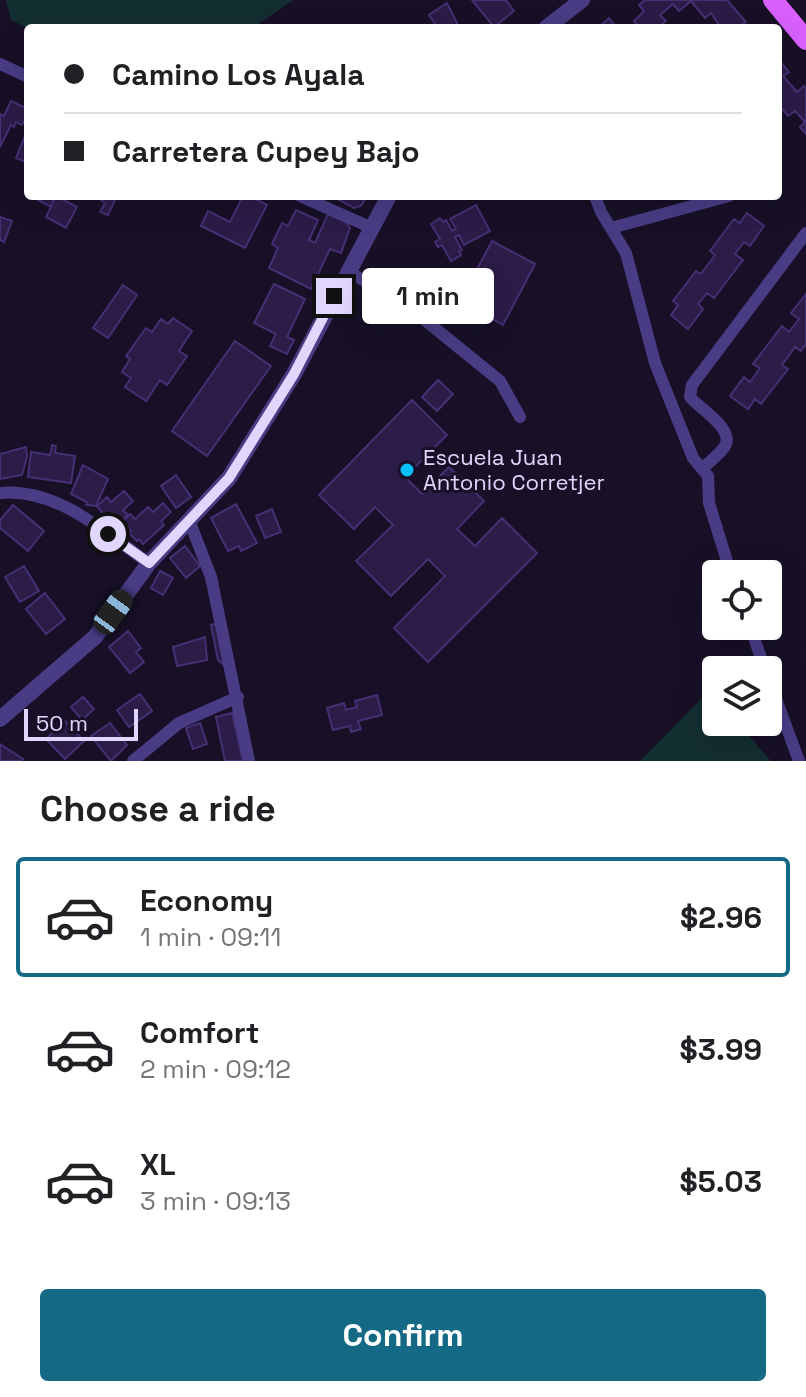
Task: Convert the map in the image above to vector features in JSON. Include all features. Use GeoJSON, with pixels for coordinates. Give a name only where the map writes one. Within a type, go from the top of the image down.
{"type":"FeatureCollection","features":[{"type":"Feature","properties":{"kind":"main road"},"geometry":{"type":"LineString","coordinates":[[773,0],[806,40]]}},
{"type":"Feature","properties":{"kind":"street"},"geometry":{"type":"LineString","coordinates":[[551,24],[582,0]]}},
{"type":"Feature","properties":{"kind":"street"},"geometry":{"type":"LineString","coordinates":[[0,64],[24,75]]}},
{"type":"Feature","properties":{"kind":"street"},"geometry":{"type":"LineString","coordinates":[[309,200],[370,227]]}},
{"type":"Feature","properties":{"kind":"street"},"geometry":{"type":"LineString","coordinates":[[0,719],[95,637],[149,563],[229,478],[294,374],[387,200]]}},
{"type":"Feature","properties":{"kind":"street"},"geometry":{"type":"LineString","coordinates":[[597,200],[626,253],[655,363],[693,458],[708,476],[709,503],[727,560]]}},
{"type":"Feature","properties":{"kind":"street"},"geometry":{"type":"LineString","coordinates":[[611,228],[714,200]]}},
{"type":"Feature","properties":{"kind":"street"},"geometry":{"type":"LineString","coordinates":[[702,469],[725,446],[727,440],[719,422],[690,397],[692,385],[806,233]]}},
{"type":"Feature","properties":{"kind":"street"},"geometry":{"type":"LineString","coordinates":[[348,271],[415,312],[500,381],[520,417]]}},
{"type":"Feature","properties":{"kind":"street"},"geometry":{"type":"LineString","coordinates":[[0,493],[20,491],[68,506],[149,563]]}},
{"type":"Feature","properties":{"kind":"street"},"geometry":{"type":"LineString","coordinates":[[189,520],[211,577],[249,761]]}},
{"type":"Feature","properties":{"kind":"street"},"geometry":{"type":"LineString","coordinates":[[133,761],[179,723],[238,697]]}},
{"type":"Feature","properties":{"kind":"street"},"geometry":{"type":"LineString","coordinates":[[782,715],[799,761]]}},
{"type":"Feature","properties":{"kind":"green space"},"geometry":{"type":"Polygon","coordinates":[[[6,0],[293,0],[259,24],[24,26],[11,20],[6,0]]]}},
{"type":"Feature","properties":{"kind":"green space"},"geometry":{"type":"Polygon","coordinates":[[[702,698],[702,736],[749,736],[771,761],[640,761],[702,698]]]}},
{"type":"Feature","properties":{"kind":"building"},"geometry":{"type":"Polygon","coordinates":[[[472,0],[506,0],[514,11],[498,24],[492,24],[472,0]]]}},
{"type":"Feature","properties":{"kind":"building"},"geometry":{"type":"Polygon","coordinates":[[[645,0],[727,0],[746,22],[718,24],[711,13],[705,18],[691,1],[679,11],[673,4],[660,15],[666,21],[662,24],[637,24],[634,21],[644,11],[639,5],[645,0]]]}},
{"type":"Feature","properties":{"kind":"building"},"geometry":{"type":"Polygon","coordinates":[[[447,3],[458,24],[435,24],[429,15],[447,3]]]}},
{"type":"Feature","properties":{"kind":"building"},"geometry":{"type":"Polygon","coordinates":[[[782,64],[789,72],[783,76],[797,92],[804,86],[806,89],[806,134],[800,127],[805,122],[795,111],[788,116],[782,109],[782,64]]]}},
{"type":"Feature","properties":{"kind":"building"},"geometry":{"type":"Polygon","coordinates":[[[11,101],[24,107],[22,125],[16,122],[14,127],[11,125],[0,147],[0,114],[4,116],[11,101]]]}},
{"type":"Feature","properties":{"kind":"building"},"geometry":{"type":"Polygon","coordinates":[[[24,138],[24,161],[16,158],[24,138]]]}},
{"type":"Feature","properties":{"kind":"building"},"geometry":{"type":"Polygon","coordinates":[[[38,200],[54,200],[51,207],[38,200]]]}},
{"type":"Feature","properties":{"kind":"building"},"geometry":{"type":"Polygon","coordinates":[[[54,200],[64,200],[77,207],[66,228],[46,217],[54,200]]]}},
{"type":"Feature","properties":{"kind":"building"},"geometry":{"type":"Polygon","coordinates":[[[101,200],[115,200],[108,215],[100,212],[105,203],[101,200]]]}},
{"type":"Feature","properties":{"kind":"building"},"geometry":{"type":"Polygon","coordinates":[[[241,200],[258,200],[267,205],[245,248],[201,226],[208,211],[230,222],[241,200]]]}},
{"type":"Feature","properties":{"kind":"building"},"geometry":{"type":"Polygon","coordinates":[[[339,200],[365,200],[361,206],[354,208],[339,200]]]}},
{"type":"Feature","properties":{"kind":"building"},"geometry":{"type":"Polygon","coordinates":[[[476,205],[490,231],[464,245],[459,235],[455,237],[462,250],[459,251],[461,255],[451,261],[442,245],[438,247],[435,242],[440,239],[431,224],[440,218],[443,222],[446,220],[452,231],[456,229],[450,219],[476,205]]]}},
{"type":"Feature","properties":{"kind":"building"},"geometry":{"type":"Polygon","coordinates":[[[296,210],[318,220],[309,240],[315,243],[328,214],[346,222],[350,228],[341,253],[330,249],[311,289],[269,268],[278,248],[272,244],[282,223],[288,226],[296,210]]]}},
{"type":"Feature","properties":{"kind":"building"},"geometry":{"type":"Polygon","coordinates":[[[747,213],[764,226],[750,246],[744,242],[735,254],[743,260],[714,298],[707,293],[698,304],[703,309],[688,329],[671,315],[678,305],[673,301],[696,271],[701,274],[715,255],[710,251],[734,219],[740,223],[747,213]]]}},
{"type":"Feature","properties":{"kind":"building"},"geometry":{"type":"Polygon","coordinates":[[[0,217],[12,221],[4,242],[0,240],[0,217]]]}},
{"type":"Feature","properties":{"kind":"building"},"geometry":{"type":"Polygon","coordinates":[[[492,241],[535,264],[503,325],[460,301],[492,241]]]}},
{"type":"Feature","properties":{"kind":"building"},"geometry":{"type":"Polygon","coordinates":[[[274,284],[305,299],[287,337],[294,340],[287,354],[270,346],[276,334],[254,323],[274,284]]]}},
{"type":"Feature","properties":{"kind":"building"},"geometry":{"type":"Polygon","coordinates":[[[123,285],[137,295],[108,338],[93,328],[123,285]]]}},
{"type":"Feature","properties":{"kind":"building"},"geometry":{"type":"Polygon","coordinates":[[[806,294],[806,344],[801,351],[795,347],[782,365],[788,369],[761,404],[755,399],[748,409],[730,396],[744,377],[750,382],[760,368],[753,364],[782,326],[789,332],[799,319],[791,313],[806,294]]]}},
{"type":"Feature","properties":{"kind":"building"},"geometry":{"type":"Polygon","coordinates":[[[173,318],[192,331],[179,351],[187,356],[167,385],[160,380],[146,401],[125,387],[131,378],[122,372],[130,359],[126,356],[146,328],[152,332],[161,319],[168,324],[173,318]]]}},
{"type":"Feature","properties":{"kind":"building"},"geometry":{"type":"Polygon","coordinates":[[[235,341],[271,366],[207,456],[172,431],[235,341]]]}},
{"type":"Feature","properties":{"kind":"building"},"geometry":{"type":"Polygon","coordinates":[[[438,380],[453,394],[437,411],[422,397],[438,380]]]}},
{"type":"Feature","properties":{"kind":"building"},"geometry":{"type":"Polygon","coordinates":[[[412,400],[447,435],[405,477],[422,494],[449,467],[484,501],[457,529],[475,546],[502,518],[537,553],[428,662],[394,628],[445,576],[428,559],[391,596],[356,561],[393,525],[375,507],[354,529],[319,495],[412,400]]]}},
{"type":"Feature","properties":{"kind":"building"},"geometry":{"type":"Polygon","coordinates":[[[52,445],[56,446],[55,453],[75,456],[71,483],[28,477],[31,452],[50,455],[52,445]]]}},
{"type":"Feature","properties":{"kind":"building"},"geometry":{"type":"Polygon","coordinates":[[[26,447],[27,457],[22,475],[0,479],[0,454],[26,447]]]}},
{"type":"Feature","properties":{"kind":"building"},"geometry":{"type":"Polygon","coordinates":[[[83,465],[108,479],[96,506],[86,505],[87,502],[71,494],[83,465]]]}},
{"type":"Feature","properties":{"kind":"building"},"geometry":{"type":"Polygon","coordinates":[[[176,475],[191,497],[176,508],[161,486],[176,475]]]}},
{"type":"Feature","properties":{"kind":"building"},"geometry":{"type":"Polygon","coordinates":[[[124,491],[133,501],[123,510],[128,515],[114,528],[97,506],[107,497],[111,502],[124,491]]]}},
{"type":"Feature","properties":{"kind":"building"},"geometry":{"type":"Polygon","coordinates":[[[163,503],[171,512],[161,521],[164,525],[143,544],[139,539],[137,541],[129,533],[131,531],[124,520],[130,514],[135,519],[148,507],[153,512],[163,503]]]}},
{"type":"Feature","properties":{"kind":"building"},"geometry":{"type":"Polygon","coordinates":[[[236,504],[257,543],[241,551],[239,546],[228,551],[211,518],[236,504]]]}},
{"type":"Feature","properties":{"kind":"building"},"geometry":{"type":"Polygon","coordinates":[[[13,505],[44,531],[28,551],[0,528],[0,520],[13,505]]]}},
{"type":"Feature","properties":{"kind":"building"},"geometry":{"type":"Polygon","coordinates":[[[272,509],[281,532],[265,538],[256,516],[272,509]]]}},
{"type":"Feature","properties":{"kind":"building"},"geometry":{"type":"Polygon","coordinates":[[[185,546],[200,566],[186,578],[170,558],[185,546]]]}},
{"type":"Feature","properties":{"kind":"building"},"geometry":{"type":"Polygon","coordinates":[[[24,566],[39,591],[20,602],[5,577],[24,566]]]}},
{"type":"Feature","properties":{"kind":"building"},"geometry":{"type":"Polygon","coordinates":[[[160,571],[173,578],[163,595],[151,588],[160,571]]]}},
{"type":"Feature","properties":{"kind":"building"},"geometry":{"type":"Polygon","coordinates":[[[45,593],[65,619],[46,634],[26,609],[45,593]]]}},
{"type":"Feature","properties":{"kind":"building"},"geometry":{"type":"Polygon","coordinates":[[[220,622],[224,665],[218,660],[211,625],[220,622]]]}},
{"type":"Feature","properties":{"kind":"building"},"geometry":{"type":"Polygon","coordinates":[[[128,631],[141,648],[136,652],[144,662],[130,673],[109,647],[128,631]]]}},
{"type":"Feature","properties":{"kind":"building"},"geometry":{"type":"Polygon","coordinates":[[[205,637],[207,660],[177,666],[173,647],[205,637]]]}},
{"type":"Feature","properties":{"kind":"building"},"geometry":{"type":"Polygon","coordinates":[[[140,694],[152,711],[129,727],[117,710],[140,694]]]}},
{"type":"Feature","properties":{"kind":"building"},"geometry":{"type":"Polygon","coordinates":[[[377,695],[382,715],[358,721],[361,729],[351,732],[350,726],[333,730],[327,708],[344,703],[346,710],[357,707],[355,701],[377,695]]]}},
{"type":"Feature","properties":{"kind":"building"},"geometry":{"type":"Polygon","coordinates":[[[83,697],[94,709],[82,720],[71,707],[83,697]]]}},
{"type":"Feature","properties":{"kind":"building"},"geometry":{"type":"Polygon","coordinates":[[[232,713],[243,761],[225,761],[216,717],[232,713]]]}},
{"type":"Feature","properties":{"kind":"building"},"geometry":{"type":"Polygon","coordinates":[[[65,721],[84,741],[65,759],[46,739],[65,721]]]}},
{"type":"Feature","properties":{"kind":"building"},"geometry":{"type":"Polygon","coordinates":[[[110,723],[127,745],[111,761],[91,736],[110,723]]]}},
{"type":"Feature","properties":{"kind":"building"},"geometry":{"type":"Polygon","coordinates":[[[200,723],[207,744],[193,749],[186,728],[200,723]]]}},
{"type":"Feature","properties":{"kind":"building"},"geometry":{"type":"Polygon","coordinates":[[[0,744],[23,759],[0,761],[0,744]]]}},
{"type":"Feature","properties":{"kind":"place","name":"Escuela Juan Antonio Corretjer"},"geometry":{"type":"Point","coordinates":[407,470]}},
{"type":"Feature","properties":{"kind":"route"},"geometry":{"type":"LineString","coordinates":[[108,534],[149,563],[229,478],[294,374],[334,296]]}}]}
